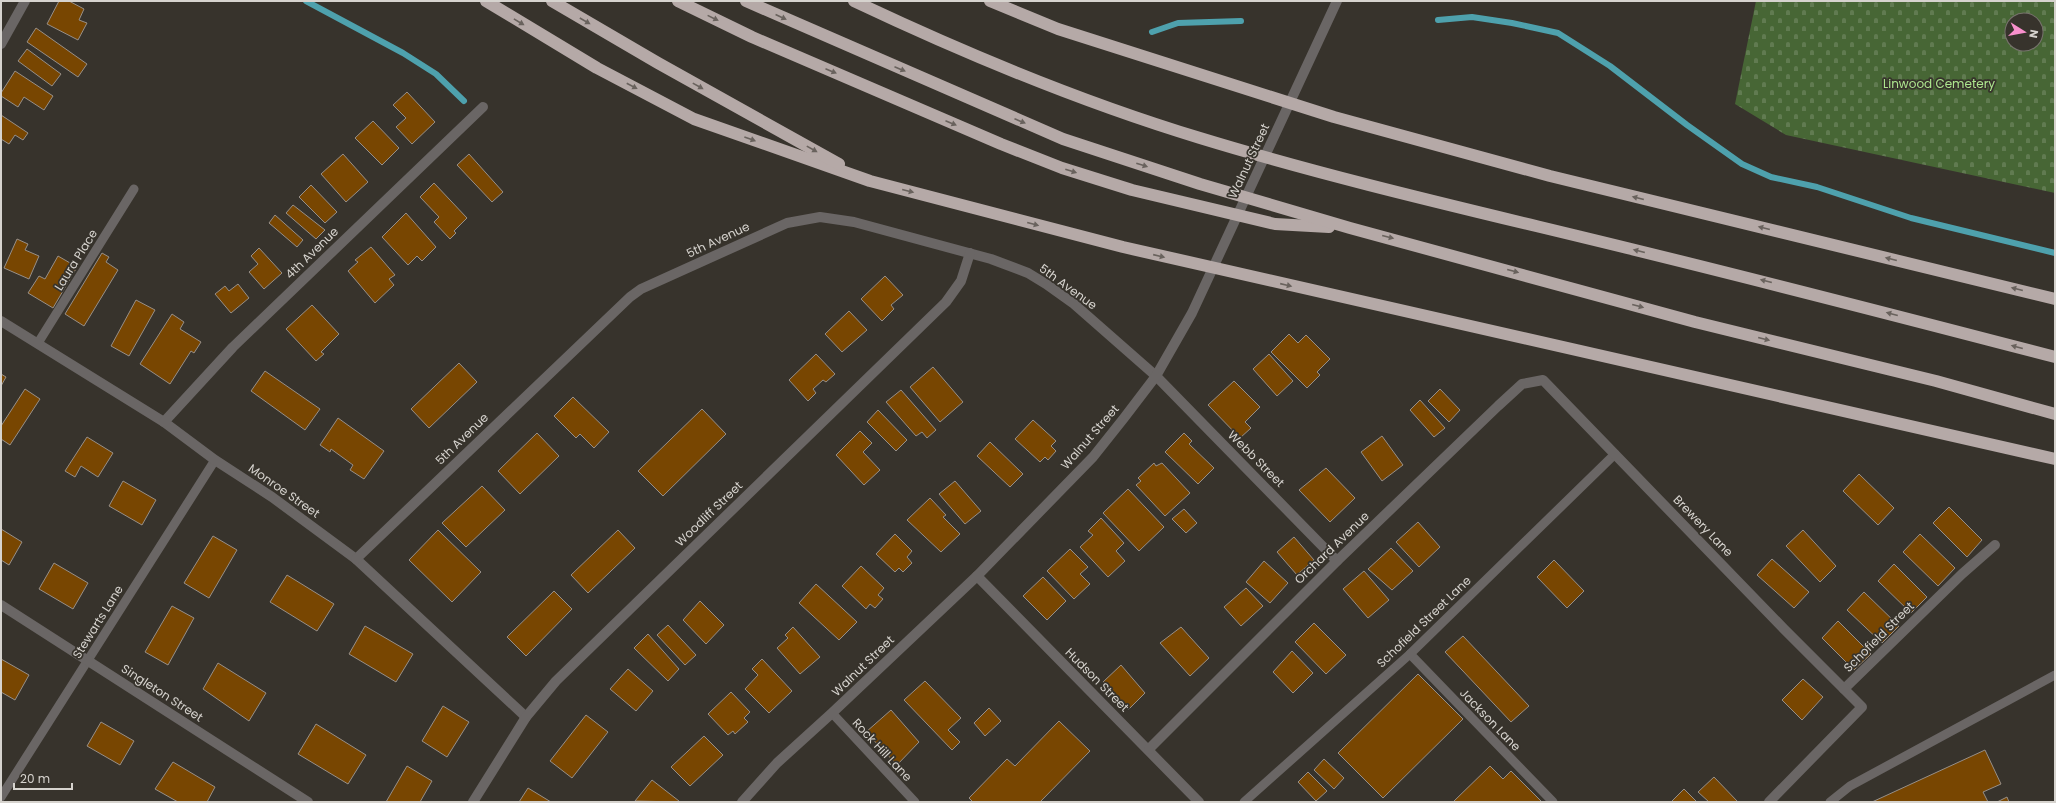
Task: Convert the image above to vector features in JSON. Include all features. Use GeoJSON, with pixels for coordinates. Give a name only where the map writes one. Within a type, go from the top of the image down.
{"type":"FeatureCollection","features":[{"type":"Feature","properties":{"kind":"highway"},"geometry":{"type":"LineString","coordinates":[[486,1],[597,68],[694,119],[870,181],[1131,249],[2055,459]]}},
{"type":"Feature","properties":{"kind":"highway"},"geometry":{"type":"LineString","coordinates":[[552,1],[658,63],[870,181]]}},
{"type":"Feature","properties":{"kind":"highway"},"geometry":{"type":"LineString","coordinates":[[678,1],[752,37],[1001,144],[1062,168],[1132,190],[1275,224],[1350,228]]}},
{"type":"Feature","properties":{"kind":"highway"},"geometry":{"type":"LineString","coordinates":[[746,1],[1063,139],[1200,184],[1350,228],[1688,320],[1936,381],[2055,414]]}},
{"type":"Feature","properties":{"kind":"highway"},"geometry":{"type":"LineString","coordinates":[[854,1],[981,59],[1058,90],[1205,140],[1324,174],[1808,292],[2055,357]]}},
{"type":"Feature","properties":{"kind":"highway"},"geometry":{"type":"LineString","coordinates":[[990,1],[1058,29],[1334,118],[1550,176],[2055,299]]}},
{"type":"Feature","properties":{"kind":"street"},"geometry":{"type":"LineString","coordinates":[[1,44],[25,1]]}},
{"type":"Feature","properties":{"kind":"street","name":"Walnut Street"},"geometry":{"type":"LineString","coordinates":[[742,802],[777,762],[832,714],[977,576],[1093,457],[1156,376],[1192,313],[1337,1]]}},
{"type":"Feature","properties":{"kind":"street","name":"4th Avenue"},"geometry":{"type":"LineString","coordinates":[[164,422],[233,347],[484,107]]}},
{"type":"Feature","properties":{"kind":"street","name":"5th Avenue"},"geometry":{"type":"LineString","coordinates":[[356,559],[617,308],[641,289],[765,232],[787,223],[804,219],[820,217],[854,222],[1010,265],[1046,284],[1074,304],[1156,376]]}},
{"type":"Feature","properties":{"kind":"street","name":"Woodliff Street"},"geometry":{"type":"LineString","coordinates":[[472,802],[526,718],[556,681],[946,302],[961,281],[970,253]]}},
{"type":"Feature","properties":{"kind":"street","name":"Monroe Street"},"geometry":{"type":"LineString","coordinates":[[1,321],[164,422],[215,460],[272,497],[356,559],[526,718]]}},
{"type":"Feature","properties":{"kind":"street","name":"Webb Street"},"geometry":{"type":"LineString","coordinates":[[1156,376],[1337,561]]}},
{"type":"Feature","properties":{"kind":"street","name":"Orchard Avenue"},"geometry":{"type":"LineString","coordinates":[[1149,750],[1337,561],[1522,384],[1543,380]]}},
{"type":"Feature","properties":{"kind":"street","name":"Brewery Lane"},"geometry":{"type":"LineString","coordinates":[[1543,380],[1616,454],[1778,624],[1844,689]]}},
{"type":"Feature","properties":{"kind":"street","name":"Schofield Street"},"geometry":{"type":"LineString","coordinates":[[1769,802],[1862,707],[1844,689],[1962,574],[1995,545]]}},
{"type":"Feature","properties":{"kind":"street","name":"Hudson Street"},"geometry":{"type":"LineString","coordinates":[[977,576],[1199,802]]}},
{"type":"Feature","properties":{"kind":"street","name":"Singleton Street"},"geometry":{"type":"LineString","coordinates":[[1,605],[308,802]]}},
{"type":"Feature","properties":{"kind":"lane","name":"Laura Place"},"geometry":{"type":"LineString","coordinates":[[38,343],[134,189]]}},
{"type":"Feature","properties":{"kind":"lane","name":"Schofield Street Lane"},"geometry":{"type":"LineString","coordinates":[[1244,802],[1410,654],[1616,454]]}},
{"type":"Feature","properties":{"kind":"lane","name":"Stewarts Lane"},"geometry":{"type":"LineString","coordinates":[[1,797],[215,460]]}},
{"type":"Feature","properties":{"kind":"lane","name":"Jackson Lane"},"geometry":{"type":"LineString","coordinates":[[1410,654],[1553,802]]}},
{"type":"Feature","properties":{"kind":"lane"},"geometry":{"type":"LineString","coordinates":[[1830,802],[1850,786],[2055,675]]}},
{"type":"Feature","properties":{"kind":"lane","name":"Rock Hill Lane"},"geometry":{"type":"LineString","coordinates":[[832,714],[915,802]]}},
{"type":"Feature","properties":{"kind":"green space","name":"Linwood Cemetery"},"geometry":{"type":"Polygon","coordinates":[[[1756,1],[2055,1],[2055,193],[1786,135],[1735,104],[1756,1]]]}},
{"type":"Feature","properties":{"kind":"building"},"geometry":{"type":"Polygon","coordinates":[[[59,1],[69,1],[84,9],[79,20],[87,23],[78,40],[47,24],[59,1]]]}},
{"type":"Feature","properties":{"kind":"building"},"geometry":{"type":"Polygon","coordinates":[[[36,28],[87,64],[78,77],[27,42],[36,28]]]}},
{"type":"Feature","properties":{"kind":"building"},"geometry":{"type":"Polygon","coordinates":[[[27,49],[61,74],[52,86],[18,61],[27,49]]]}},
{"type":"Feature","properties":{"kind":"building"},"geometry":{"type":"Polygon","coordinates":[[[15,71],[53,96],[44,110],[24,97],[18,107],[1,96],[1,93],[15,71]]]}},
{"type":"Feature","properties":{"kind":"building"},"geometry":{"type":"Polygon","coordinates":[[[407,92],[435,122],[412,144],[396,127],[406,118],[393,105],[407,92]]]}},
{"type":"Feature","properties":{"kind":"building"},"geometry":{"type":"Polygon","coordinates":[[[1,115],[28,133],[23,140],[15,135],[9,144],[1,139],[1,115]]]}},
{"type":"Feature","properties":{"kind":"building"},"geometry":{"type":"Polygon","coordinates":[[[373,121],[399,148],[382,165],[355,138],[373,121]]]}},
{"type":"Feature","properties":{"kind":"building"},"geometry":{"type":"Polygon","coordinates":[[[343,154],[368,182],[346,202],[321,174],[343,154]]]}},
{"type":"Feature","properties":{"kind":"building"},"geometry":{"type":"Polygon","coordinates":[[[469,154],[503,192],[492,202],[457,165],[469,154]]]}},
{"type":"Feature","properties":{"kind":"building"},"geometry":{"type":"Polygon","coordinates":[[[434,183],[467,218],[454,231],[456,233],[450,239],[434,222],[439,217],[420,197],[434,183]]]}},
{"type":"Feature","properties":{"kind":"building"},"geometry":{"type":"Polygon","coordinates":[[[311,185],[337,212],[325,223],[299,197],[311,185]]]}},
{"type":"Feature","properties":{"kind":"building"},"geometry":{"type":"Polygon","coordinates":[[[293,205],[325,230],[316,239],[286,213],[293,205]]]}},
{"type":"Feature","properties":{"kind":"building"},"geometry":{"type":"Polygon","coordinates":[[[406,213],[436,247],[422,261],[417,256],[408,265],[382,237],[406,213]]]}},
{"type":"Feature","properties":{"kind":"building"},"geometry":{"type":"Polygon","coordinates":[[[275,215],[303,240],[297,247],[269,223],[275,215]]]}},
{"type":"Feature","properties":{"kind":"building"},"geometry":{"type":"Polygon","coordinates":[[[17,239],[28,244],[25,250],[39,256],[29,279],[4,268],[17,239]]]}},
{"type":"Feature","properties":{"kind":"building"},"geometry":{"type":"Polygon","coordinates":[[[371,247],[395,275],[389,279],[394,285],[375,303],[348,271],[358,262],[355,260],[371,247]]]}},
{"type":"Feature","properties":{"kind":"building"},"geometry":{"type":"Polygon","coordinates":[[[259,248],[282,273],[264,289],[249,272],[258,264],[251,256],[259,248]]]}},
{"type":"Feature","properties":{"kind":"building"},"geometry":{"type":"Polygon","coordinates":[[[102,253],[109,257],[106,262],[118,270],[84,326],[65,314],[102,253]]]}},
{"type":"Feature","properties":{"kind":"building"},"geometry":{"type":"Polygon","coordinates":[[[58,256],[77,267],[53,308],[28,293],[39,276],[45,279],[58,256]]]}},
{"type":"Feature","properties":{"kind":"building"},"geometry":{"type":"Polygon","coordinates":[[[885,276],[903,295],[891,305],[894,309],[882,321],[861,299],[885,276]]]}},
{"type":"Feature","properties":{"kind":"building"},"geometry":{"type":"Polygon","coordinates":[[[238,284],[249,298],[231,313],[215,294],[225,286],[229,291],[238,284]]]}},
{"type":"Feature","properties":{"kind":"building"},"geometry":{"type":"Polygon","coordinates":[[[136,300],[155,310],[129,356],[111,346],[136,300]]]}},
{"type":"Feature","properties":{"kind":"building"},"geometry":{"type":"Polygon","coordinates":[[[312,305],[339,334],[321,352],[324,354],[316,361],[286,329],[312,305]]]}},
{"type":"Feature","properties":{"kind":"building"},"geometry":{"type":"Polygon","coordinates":[[[849,311],[867,330],[842,352],[825,334],[849,311]]]}},
{"type":"Feature","properties":{"kind":"building"},"geometry":{"type":"Polygon","coordinates":[[[172,314],[184,322],[180,329],[201,342],[194,353],[191,351],[170,384],[140,364],[172,314]]]}},
{"type":"Feature","properties":{"kind":"building"},"geometry":{"type":"Polygon","coordinates":[[[1289,334],[1298,343],[1306,335],[1330,359],[1317,372],[1320,375],[1307,388],[1271,352],[1289,334]]]}},
{"type":"Feature","properties":{"kind":"building"},"geometry":{"type":"Polygon","coordinates":[[[816,354],[835,374],[826,382],[823,380],[813,389],[816,393],[808,401],[789,380],[816,354]]]}},
{"type":"Feature","properties":{"kind":"building"},"geometry":{"type":"Polygon","coordinates":[[[1269,354],[1293,381],[1277,396],[1253,369],[1269,354]]]}},
{"type":"Feature","properties":{"kind":"building"},"geometry":{"type":"Polygon","coordinates":[[[459,363],[477,382],[429,428],[411,409],[459,363]]]}},
{"type":"Feature","properties":{"kind":"building"},"geometry":{"type":"Polygon","coordinates":[[[933,367],[963,402],[940,422],[910,387],[933,367]]]}},
{"type":"Feature","properties":{"kind":"building"},"geometry":{"type":"Polygon","coordinates":[[[265,371],[320,409],[305,430],[251,391],[265,371]]]}},
{"type":"Feature","properties":{"kind":"building"},"geometry":{"type":"Polygon","coordinates":[[[1,374],[6,377],[1,386],[1,374]]]}},
{"type":"Feature","properties":{"kind":"building"},"geometry":{"type":"Polygon","coordinates":[[[1234,381],[1260,407],[1245,422],[1251,428],[1240,438],[1208,405],[1234,381]]]}},
{"type":"Feature","properties":{"kind":"building"},"geometry":{"type":"Polygon","coordinates":[[[25,389],[40,399],[10,445],[1,439],[1,426],[25,389]]]}},
{"type":"Feature","properties":{"kind":"building"},"geometry":{"type":"Polygon","coordinates":[[[1440,389],[1460,410],[1449,422],[1428,401],[1440,389]]]}},
{"type":"Feature","properties":{"kind":"building"},"geometry":{"type":"Polygon","coordinates":[[[901,390],[936,430],[927,438],[922,432],[916,436],[886,402],[901,390]]]}},
{"type":"Feature","properties":{"kind":"building"},"geometry":{"type":"Polygon","coordinates":[[[573,397],[609,432],[594,448],[580,434],[576,438],[554,416],[573,397]]]}},
{"type":"Feature","properties":{"kind":"building"},"geometry":{"type":"Polygon","coordinates":[[[1420,400],[1445,428],[1434,437],[1410,410],[1420,400]]]}},
{"type":"Feature","properties":{"kind":"building"},"geometry":{"type":"Polygon","coordinates":[[[702,409],[726,434],[663,496],[638,471],[702,409]]]}},
{"type":"Feature","properties":{"kind":"building"},"geometry":{"type":"Polygon","coordinates":[[[878,410],[907,440],[896,451],[867,422],[878,410]]]}},
{"type":"Feature","properties":{"kind":"building"},"geometry":{"type":"Polygon","coordinates":[[[338,418],[384,451],[364,479],[350,470],[353,465],[331,449],[330,452],[320,445],[338,418]]]}},
{"type":"Feature","properties":{"kind":"building"},"geometry":{"type":"Polygon","coordinates":[[[1033,420],[1056,441],[1051,446],[1056,451],[1048,460],[1045,457],[1040,462],[1015,439],[1033,420]]]}},
{"type":"Feature","properties":{"kind":"building"},"geometry":{"type":"Polygon","coordinates":[[[860,431],[872,443],[863,452],[880,470],[864,485],[836,455],[860,431]]]}},
{"type":"Feature","properties":{"kind":"building"},"geometry":{"type":"Polygon","coordinates":[[[537,433],[559,456],[520,494],[498,471],[537,433]]]}},
{"type":"Feature","properties":{"kind":"building"},"geometry":{"type":"Polygon","coordinates":[[[1184,433],[1192,441],[1189,444],[1214,468],[1198,484],[1165,452],[1184,433]]]}},
{"type":"Feature","properties":{"kind":"building"},"geometry":{"type":"Polygon","coordinates":[[[1382,436],[1403,465],[1382,481],[1361,452],[1382,436]]]}},
{"type":"Feature","properties":{"kind":"building"},"geometry":{"type":"Polygon","coordinates":[[[87,437],[113,453],[98,477],[81,466],[75,477],[65,471],[87,437]]]}},
{"type":"Feature","properties":{"kind":"building"},"geometry":{"type":"Polygon","coordinates":[[[990,442],[1023,474],[1010,487],[977,456],[990,442]]]}},
{"type":"Feature","properties":{"kind":"building"},"geometry":{"type":"Polygon","coordinates":[[[1154,463],[1156,466],[1162,463],[1190,493],[1165,516],[1136,485],[1141,481],[1138,478],[1154,463]]]}},
{"type":"Feature","properties":{"kind":"building"},"geometry":{"type":"Polygon","coordinates":[[[1326,468],[1355,498],[1330,522],[1299,490],[1326,468]]]}},
{"type":"Feature","properties":{"kind":"building"},"geometry":{"type":"Polygon","coordinates":[[[1859,474],[1894,508],[1878,525],[1843,491],[1859,474]]]}},
{"type":"Feature","properties":{"kind":"building"},"geometry":{"type":"Polygon","coordinates":[[[123,481],[156,500],[142,525],[109,506],[123,481]]]}},
{"type":"Feature","properties":{"kind":"building"},"geometry":{"type":"Polygon","coordinates":[[[955,481],[981,511],[965,524],[939,494],[955,481]]]}},
{"type":"Feature","properties":{"kind":"building"},"geometry":{"type":"Polygon","coordinates":[[[482,486],[505,510],[466,547],[442,523],[482,486]]]}},
{"type":"Feature","properties":{"kind":"building"},"geometry":{"type":"Polygon","coordinates":[[[1128,489],[1164,527],[1139,551],[1103,513],[1128,489]]]}},
{"type":"Feature","properties":{"kind":"building"},"geometry":{"type":"Polygon","coordinates":[[[930,498],[946,515],[943,517],[960,534],[941,552],[907,520],[930,498]]]}},
{"type":"Feature","properties":{"kind":"building"},"geometry":{"type":"Polygon","coordinates":[[[1949,507],[1982,540],[1967,557],[1933,523],[1949,507]]]}},
{"type":"Feature","properties":{"kind":"building"},"geometry":{"type":"Polygon","coordinates":[[[1184,509],[1197,523],[1186,533],[1172,519],[1184,509]]]}},
{"type":"Feature","properties":{"kind":"building"},"geometry":{"type":"Polygon","coordinates":[[[1101,518],[1124,543],[1116,551],[1125,561],[1108,577],[1080,547],[1093,535],[1088,531],[1101,518]]]}},
{"type":"Feature","properties":{"kind":"building"},"geometry":{"type":"Polygon","coordinates":[[[1418,522],[1440,547],[1419,567],[1396,542],[1418,522]]]}},
{"type":"Feature","properties":{"kind":"building"},"geometry":{"type":"Polygon","coordinates":[[[1,529],[22,542],[9,565],[1,560],[1,529]]]}},
{"type":"Feature","properties":{"kind":"building"},"geometry":{"type":"Polygon","coordinates":[[[438,530],[481,572],[452,602],[409,560],[438,530]]]}},
{"type":"Feature","properties":{"kind":"building"},"geometry":{"type":"Polygon","coordinates":[[[618,530],[635,548],[588,593],[571,575],[618,530]]]}},
{"type":"Feature","properties":{"kind":"building"},"geometry":{"type":"Polygon","coordinates":[[[1803,530],[1836,566],[1820,582],[1786,546],[1803,530]]]}},
{"type":"Feature","properties":{"kind":"building"},"geometry":{"type":"Polygon","coordinates":[[[895,534],[912,551],[907,557],[912,563],[903,572],[899,568],[895,572],[876,554],[895,534]]]}},
{"type":"Feature","properties":{"kind":"building"},"geometry":{"type":"Polygon","coordinates":[[[1920,534],[1955,568],[1938,586],[1903,552],[1920,534]]]}},
{"type":"Feature","properties":{"kind":"building"},"geometry":{"type":"Polygon","coordinates":[[[213,536],[237,550],[209,598],[184,583],[213,536]]]}},
{"type":"Feature","properties":{"kind":"building"},"geometry":{"type":"Polygon","coordinates":[[[1294,537],[1314,560],[1297,575],[1277,552],[1294,537]]]}},
{"type":"Feature","properties":{"kind":"building"},"geometry":{"type":"Polygon","coordinates":[[[1391,548],[1413,571],[1392,590],[1368,569],[1391,548]]]}},
{"type":"Feature","properties":{"kind":"building"},"geometry":{"type":"Polygon","coordinates":[[[1070,549],[1088,567],[1080,574],[1090,584],[1074,599],[1047,571],[1070,549]]]}},
{"type":"Feature","properties":{"kind":"building"},"geometry":{"type":"Polygon","coordinates":[[[1772,559],[1809,592],[1794,608],[1757,575],[1772,559]]]}},
{"type":"Feature","properties":{"kind":"building"},"geometry":{"type":"Polygon","coordinates":[[[1554,560],[1584,591],[1567,608],[1537,577],[1554,560]]]}},
{"type":"Feature","properties":{"kind":"building"},"geometry":{"type":"Polygon","coordinates":[[[1264,561],[1288,583],[1270,603],[1246,582],[1264,561]]]}},
{"type":"Feature","properties":{"kind":"building"},"geometry":{"type":"Polygon","coordinates":[[[54,563],[88,583],[73,609],[39,589],[54,563]]]}},
{"type":"Feature","properties":{"kind":"building"},"geometry":{"type":"Polygon","coordinates":[[[1894,564],[1927,597],[1911,613],[1878,581],[1894,564]]]}},
{"type":"Feature","properties":{"kind":"building"},"geometry":{"type":"Polygon","coordinates":[[[861,566],[884,588],[878,595],[883,599],[875,608],[870,604],[866,609],[842,586],[861,566]]]}},
{"type":"Feature","properties":{"kind":"building"},"geometry":{"type":"Polygon","coordinates":[[[1364,571],[1389,600],[1368,618],[1343,589],[1364,571]]]}},
{"type":"Feature","properties":{"kind":"building"},"geometry":{"type":"Polygon","coordinates":[[[287,575],[334,604],[317,631],[270,602],[287,575]]]}},
{"type":"Feature","properties":{"kind":"building"},"geometry":{"type":"Polygon","coordinates":[[[1043,577],[1066,601],[1047,620],[1023,596],[1043,577]]]}},
{"type":"Feature","properties":{"kind":"building"},"geometry":{"type":"Polygon","coordinates":[[[816,584],[857,622],[839,640],[799,603],[816,584]]]}},
{"type":"Feature","properties":{"kind":"building"},"geometry":{"type":"Polygon","coordinates":[[[1246,588],[1263,606],[1241,626],[1224,607],[1246,588]]]}},
{"type":"Feature","properties":{"kind":"building"},"geometry":{"type":"Polygon","coordinates":[[[554,591],[572,609],[526,656],[507,637],[554,591]]]}},
{"type":"Feature","properties":{"kind":"building"},"geometry":{"type":"Polygon","coordinates":[[[1864,592],[1899,626],[1882,643],[1847,610],[1864,592]]]}},
{"type":"Feature","properties":{"kind":"building"},"geometry":{"type":"Polygon","coordinates":[[[700,601],[724,625],[706,644],[683,620],[700,601]]]}},
{"type":"Feature","properties":{"kind":"building"},"geometry":{"type":"Polygon","coordinates":[[[172,606],[194,618],[168,665],[145,652],[172,606]]]}},
{"type":"Feature","properties":{"kind":"building"},"geometry":{"type":"Polygon","coordinates":[[[1838,621],[1871,654],[1854,670],[1822,638],[1838,621]]]}},
{"type":"Feature","properties":{"kind":"building"},"geometry":{"type":"Polygon","coordinates":[[[1314,623],[1346,655],[1326,674],[1295,642],[1314,623]]]}},
{"type":"Feature","properties":{"kind":"building"},"geometry":{"type":"Polygon","coordinates":[[[668,625],[696,655],[685,665],[657,635],[668,625]]]}},
{"type":"Feature","properties":{"kind":"building"},"geometry":{"type":"Polygon","coordinates":[[[365,626],[413,654],[396,682],[349,654],[365,626]]]}},
{"type":"Feature","properties":{"kind":"building"},"geometry":{"type":"Polygon","coordinates":[[[793,627],[820,657],[800,674],[777,648],[788,638],[785,635],[793,627]]]}},
{"type":"Feature","properties":{"kind":"building"},"geometry":{"type":"Polygon","coordinates":[[[1181,627],[1209,658],[1190,676],[1160,643],[1181,627]]]}},
{"type":"Feature","properties":{"kind":"building"},"geometry":{"type":"Polygon","coordinates":[[[648,634],[679,669],[668,681],[634,648],[648,634]]]}},
{"type":"Feature","properties":{"kind":"building"},"geometry":{"type":"Polygon","coordinates":[[[1463,636],[1529,706],[1511,722],[1445,652],[1463,636]]]}},
{"type":"Feature","properties":{"kind":"building"},"geometry":{"type":"Polygon","coordinates":[[[1292,651],[1313,673],[1293,693],[1273,672],[1292,651]]]}},
{"type":"Feature","properties":{"kind":"building"},"geometry":{"type":"Polygon","coordinates":[[[1,659],[29,675],[15,700],[1,692],[1,659]]]}},
{"type":"Feature","properties":{"kind":"building"},"geometry":{"type":"Polygon","coordinates":[[[762,659],[792,691],[769,713],[745,689],[758,675],[752,669],[762,659]]]}},
{"type":"Feature","properties":{"kind":"building"},"geometry":{"type":"Polygon","coordinates":[[[218,663],[266,693],[249,721],[203,689],[218,663]]]}},
{"type":"Feature","properties":{"kind":"building"},"geometry":{"type":"Polygon","coordinates":[[[1121,665],[1145,693],[1128,710],[1103,682],[1121,665]]]}},
{"type":"Feature","properties":{"kind":"building"},"geometry":{"type":"Polygon","coordinates":[[[628,669],[653,691],[636,711],[610,689],[628,669]]]}},
{"type":"Feature","properties":{"kind":"building"},"geometry":{"type":"Polygon","coordinates":[[[1418,674],[1463,719],[1383,798],[1338,753],[1418,674]]]}},
{"type":"Feature","properties":{"kind":"building"},"geometry":{"type":"Polygon","coordinates":[[[1803,679],[1823,697],[1802,720],[1782,700],[1803,679]]]}},
{"type":"Feature","properties":{"kind":"building"},"geometry":{"type":"Polygon","coordinates":[[[925,681],[961,718],[948,730],[960,742],[952,750],[904,700],[925,681]]]}},
{"type":"Feature","properties":{"kind":"building"},"geometry":{"type":"Polygon","coordinates":[[[731,692],[750,712],[744,718],[748,722],[735,734],[733,731],[728,735],[708,714],[731,692]]]}},
{"type":"Feature","properties":{"kind":"building"},"geometry":{"type":"Polygon","coordinates":[[[443,706],[469,722],[447,757],[422,741],[443,706]]]}},
{"type":"Feature","properties":{"kind":"building"},"geometry":{"type":"Polygon","coordinates":[[[989,708],[1001,721],[985,736],[974,723],[989,708]]]}},
{"type":"Feature","properties":{"kind":"building"},"geometry":{"type":"Polygon","coordinates":[[[891,710],[919,742],[897,765],[866,732],[891,710]]]}},
{"type":"Feature","properties":{"kind":"building"},"geometry":{"type":"Polygon","coordinates":[[[586,715],[608,732],[572,778],[550,761],[586,715]]]}},
{"type":"Feature","properties":{"kind":"building"},"geometry":{"type":"Polygon","coordinates":[[[1059,721],[1090,751],[1040,802],[973,802],[969,798],[1007,759],[1015,766],[1059,721]]]}},
{"type":"Feature","properties":{"kind":"building"},"geometry":{"type":"Polygon","coordinates":[[[101,722],[134,741],[120,765],[87,746],[101,722]]]}},
{"type":"Feature","properties":{"kind":"building"},"geometry":{"type":"Polygon","coordinates":[[[316,724],[366,755],[348,784],[298,754],[316,724]]]}},
{"type":"Feature","properties":{"kind":"building"},"geometry":{"type":"Polygon","coordinates":[[[704,736],[723,755],[690,786],[671,767],[704,736]]]}},
{"type":"Feature","properties":{"kind":"building"},"geometry":{"type":"Polygon","coordinates":[[[1985,750],[2001,784],[1983,792],[1988,802],[1872,802],[1985,750]]]}},
{"type":"Feature","properties":{"kind":"building"},"geometry":{"type":"Polygon","coordinates":[[[1324,759],[1344,778],[1334,789],[1314,770],[1324,759]]]}},
{"type":"Feature","properties":{"kind":"building"},"geometry":{"type":"Polygon","coordinates":[[[173,762],[215,787],[207,802],[178,802],[155,789],[173,762]]]}},
{"type":"Feature","properties":{"kind":"building"},"geometry":{"type":"Polygon","coordinates":[[[407,766],[432,781],[420,802],[386,802],[407,766]]]}},
{"type":"Feature","properties":{"kind":"building"},"geometry":{"type":"Polygon","coordinates":[[[1490,766],[1503,779],[1511,771],[1542,802],[1453,802],[1490,766]]]}},
{"type":"Feature","properties":{"kind":"building"},"geometry":{"type":"Polygon","coordinates":[[[1308,772],[1327,791],[1316,801],[1298,782],[1308,772]]]}},
{"type":"Feature","properties":{"kind":"building"},"geometry":{"type":"Polygon","coordinates":[[[1714,777],[1738,802],[1709,802],[1698,792],[1714,777]]]}},
{"type":"Feature","properties":{"kind":"building"},"geometry":{"type":"Polygon","coordinates":[[[652,780],[679,801],[635,801],[652,780]]]}},
{"type":"Feature","properties":{"kind":"building"},"geometry":{"type":"Polygon","coordinates":[[[528,788],[551,802],[519,802],[528,788]]]}},
{"type":"Feature","properties":{"kind":"building"},"geometry":{"type":"Polygon","coordinates":[[[1684,789],[1697,802],[1671,802],[1684,789]]]}},
{"type":"Feature","properties":{"kind":"building"},"geometry":{"type":"Polygon","coordinates":[[[2007,797],[2009,802],[1997,802],[2007,797]]]}},
{"type":"Feature","properties":{"kind":"waterway"},"geometry":{"type":"LineString","coordinates":[[306,1],[403,53],[436,74],[464,101]]}},
{"type":"Feature","properties":{"kind":"waterway"},"geometry":{"type":"LineString","coordinates":[[1438,20],[1472,17],[1512,23],[1558,33],[1610,66],[1687,125],[1742,164],[1771,177],[1817,187],[1911,218],[2055,253]]}},
{"type":"Feature","properties":{"kind":"waterway"},"geometry":{"type":"LineString","coordinates":[[1152,32],[1178,23],[1241,21]]}}]}
